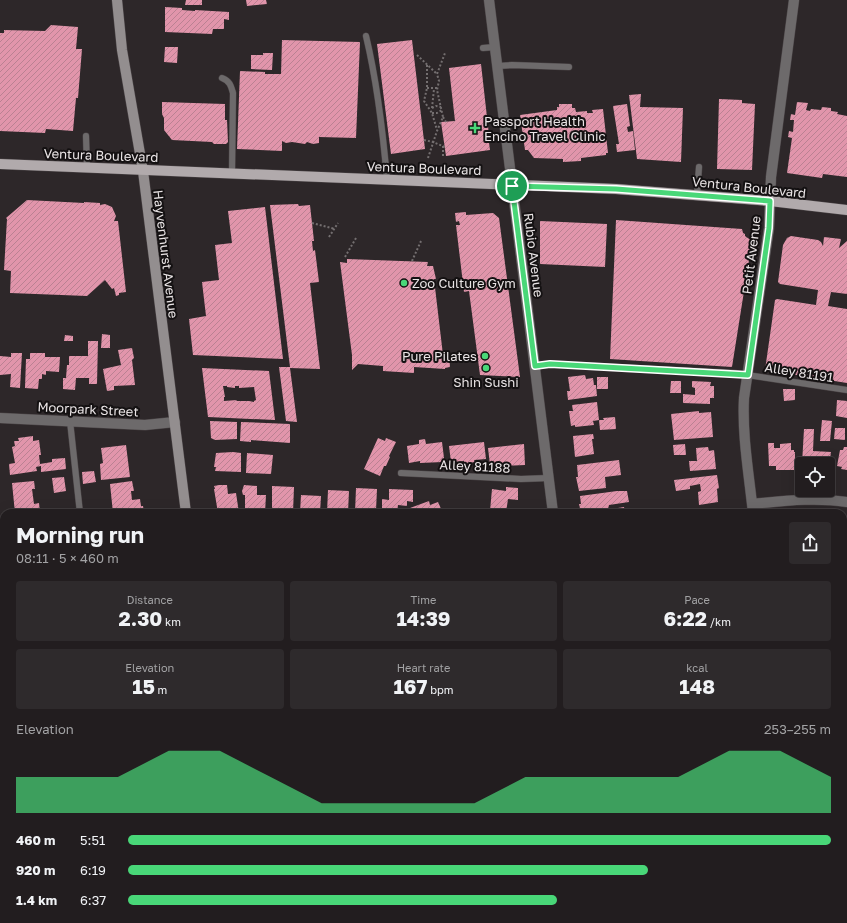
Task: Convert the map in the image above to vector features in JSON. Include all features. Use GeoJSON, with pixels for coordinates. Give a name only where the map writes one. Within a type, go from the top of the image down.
{"type":"FeatureCollection","features":[{"type":"Feature","properties":{"kind":"main road","name":"Hayvenhurst Avenue"},"geometry":{"type":"LineString","coordinates":[[117,0],[122,50],[142,170],[186,509]]}},
{"type":"Feature","properties":{"kind":"main road","name":"Ventura Boulevard"},"geometry":{"type":"LineString","coordinates":[[0,164],[512,186],[602,188],[697,194],[847,210]]}},
{"type":"Feature","properties":{"kind":"street","name":"Rubio Avenue"},"geometry":{"type":"LineString","coordinates":[[489,0],[553,509]]}},
{"type":"Feature","properties":{"kind":"street","name":"Petit Avenue"},"geometry":{"type":"LineString","coordinates":[[753,509],[744,441],[743,417],[769,228],[771,176],[794,0]]}},
{"type":"Feature","properties":{"kind":"street","name":"Moorpark Street"},"geometry":{"type":"LineString","coordinates":[[0,418],[145,425],[175,422]]}},
{"type":"Feature","properties":{"kind":"street"},"geometry":{"type":"LineString","coordinates":[[753,509],[799,499],[832,499],[847,502]]}},
{"type":"Feature","properties":{"kind":"lane"},"geometry":{"type":"LineString","coordinates":[[366,36],[372,61],[385,157],[386,180]]}},
{"type":"Feature","properties":{"kind":"lane"},"geometry":{"type":"LineString","coordinates":[[483,48],[495,48]]}},
{"type":"Feature","properties":{"kind":"lane"},"geometry":{"type":"LineString","coordinates":[[498,66],[569,67]]}},
{"type":"Feature","properties":{"kind":"lane"},"geometry":{"type":"LineString","coordinates":[[222,78],[227,80],[231,85],[233,93],[232,173]]}},
{"type":"Feature","properties":{"kind":"lane"},"geometry":{"type":"LineString","coordinates":[[86,136],[87,168]]}},
{"type":"Feature","properties":{"kind":"lane"},"geometry":{"type":"LineString","coordinates":[[697,194],[699,167]]}},
{"type":"Feature","properties":{"kind":"lane","name":"Alley 81191"},"geometry":{"type":"LineString","coordinates":[[535,366],[550,364],[748,375],[847,390]]}},
{"type":"Feature","properties":{"kind":"lane"},"geometry":{"type":"LineString","coordinates":[[70,421],[80,509]]}},
{"type":"Feature","properties":{"kind":"lane","name":"Alley 81188"},"geometry":{"type":"LineString","coordinates":[[400,473],[521,479],[549,478]]}},
{"type":"Feature","properties":{"kind":"path"},"geometry":{"type":"LineString","coordinates":[[437,74],[445,53]]}},
{"type":"Feature","properties":{"kind":"path"},"geometry":{"type":"LineString","coordinates":[[417,55],[437,74],[443,117],[446,122]]}},
{"type":"Feature","properties":{"kind":"path"},"geometry":{"type":"LineString","coordinates":[[427,65],[427,88],[424,101],[431,110],[437,131]]}},
{"type":"Feature","properties":{"kind":"path"},"geometry":{"type":"LineString","coordinates":[[427,88],[438,88]]}},
{"type":"Feature","properties":{"kind":"path"},"geometry":{"type":"LineString","coordinates":[[431,110],[434,89]]}},
{"type":"Feature","properties":{"kind":"path"},"geometry":{"type":"LineString","coordinates":[[431,110],[436,106],[442,108]]}},
{"type":"Feature","properties":{"kind":"path"},"geometry":{"type":"LineString","coordinates":[[431,110],[438,114],[442,108]]}},
{"type":"Feature","properties":{"kind":"path"},"geometry":{"type":"LineString","coordinates":[[428,158],[443,117]]}},
{"type":"Feature","properties":{"kind":"path"},"geometry":{"type":"LineString","coordinates":[[424,140],[444,147],[443,158]]}},
{"type":"Feature","properties":{"kind":"path"},"geometry":{"type":"LineString","coordinates":[[312,223],[335,228]]}},
{"type":"Feature","properties":{"kind":"path"},"geometry":{"type":"LineString","coordinates":[[329,237],[338,223]]}},
{"type":"Feature","properties":{"kind":"path"},"geometry":{"type":"LineString","coordinates":[[345,257],[356,238]]}},
{"type":"Feature","properties":{"kind":"path"},"geometry":{"type":"LineString","coordinates":[[412,261],[421,241]]}},
{"type":"Feature","properties":{"kind":"building"},"geometry":{"type":"Polygon","coordinates":[[[186,0],[202,0],[202,5],[185,5],[186,0]]]}},
{"type":"Feature","properties":{"kind":"building"},"geometry":{"type":"Polygon","coordinates":[[[246,0],[266,0],[267,4],[247,6],[246,0]]]}},
{"type":"Feature","properties":{"kind":"building"},"geometry":{"type":"Polygon","coordinates":[[[165,7],[182,8],[182,10],[229,12],[229,20],[224,19],[224,29],[213,29],[212,34],[165,32],[165,7]]]}},
{"type":"Feature","properties":{"kind":"building"},"geometry":{"type":"Polygon","coordinates":[[[51,25],[78,27],[76,49],[82,49],[78,98],[76,98],[73,131],[46,129],[45,133],[0,131],[0,33],[4,33],[4,30],[45,31],[51,25]]]}},
{"type":"Feature","properties":{"kind":"building"},"geometry":{"type":"Polygon","coordinates":[[[282,40],[360,42],[356,138],[319,137],[319,143],[313,144],[307,142],[305,144],[292,142],[286,143],[282,141],[282,151],[237,149],[240,71],[281,74],[282,40]]]}},
{"type":"Feature","properties":{"kind":"building"},"geometry":{"type":"Polygon","coordinates":[[[412,40],[425,149],[391,154],[377,44],[412,40]]]}},
{"type":"Feature","properties":{"kind":"building"},"geometry":{"type":"Polygon","coordinates":[[[165,47],[178,47],[177,63],[164,62],[165,47]]]}},
{"type":"Feature","properties":{"kind":"building"},"geometry":{"type":"Polygon","coordinates":[[[263,53],[273,53],[272,70],[251,69],[251,55],[263,55],[263,53]]]}},
{"type":"Feature","properties":{"kind":"building"},"geometry":{"type":"Polygon","coordinates":[[[481,64],[490,150],[446,156],[441,122],[455,121],[449,68],[481,64]]]}},
{"type":"Feature","properties":{"kind":"building"},"geometry":{"type":"Polygon","coordinates":[[[641,94],[640,107],[683,108],[681,162],[637,159],[629,95],[641,94]]]}},
{"type":"Feature","properties":{"kind":"building"},"geometry":{"type":"Polygon","coordinates":[[[719,99],[742,100],[742,103],[755,104],[752,170],[717,169],[719,99]]]}},
{"type":"Feature","properties":{"kind":"building"},"geometry":{"type":"Polygon","coordinates":[[[162,102],[225,104],[225,120],[227,120],[228,142],[226,144],[214,144],[212,142],[172,140],[164,130],[162,102]]]}},
{"type":"Feature","properties":{"kind":"building"},"geometry":{"type":"Polygon","coordinates":[[[797,102],[808,103],[806,110],[821,110],[822,107],[831,108],[831,111],[838,112],[837,114],[847,116],[847,177],[823,174],[822,178],[787,173],[792,138],[788,137],[789,131],[793,132],[794,120],[790,120],[791,114],[795,115],[797,102]]]}},
{"type":"Feature","properties":{"kind":"building"},"geometry":{"type":"Polygon","coordinates":[[[559,104],[572,104],[572,108],[575,108],[576,112],[587,111],[587,113],[593,113],[592,110],[603,109],[608,153],[606,153],[606,155],[581,158],[581,161],[563,162],[563,159],[534,158],[528,150],[525,150],[520,115],[557,110],[559,104]]]}},
{"type":"Feature","properties":{"kind":"building"},"geometry":{"type":"Polygon","coordinates":[[[627,104],[630,126],[627,127],[628,132],[633,131],[635,150],[617,152],[616,144],[619,144],[613,106],[627,104]]]}},
{"type":"Feature","properties":{"kind":"building"},"geometry":{"type":"Polygon","coordinates":[[[27,200],[100,203],[100,205],[105,204],[112,207],[116,216],[114,221],[118,221],[126,292],[119,293],[119,295],[116,296],[114,288],[112,289],[105,280],[87,296],[10,293],[11,271],[4,270],[6,218],[27,200]]]}},
{"type":"Feature","properties":{"kind":"building"},"geometry":{"type":"Polygon","coordinates":[[[298,204],[299,206],[310,205],[314,241],[312,241],[313,251],[315,250],[319,282],[310,283],[320,369],[290,368],[297,422],[286,421],[279,367],[290,367],[270,205],[298,204]]]}},
{"type":"Feature","properties":{"kind":"building"},"geometry":{"type":"Polygon","coordinates":[[[265,207],[283,359],[193,355],[189,319],[206,316],[202,282],[219,280],[215,245],[232,243],[228,211],[265,207]]]}},
{"type":"Feature","properties":{"kind":"building"},"geometry":{"type":"Polygon","coordinates":[[[466,212],[466,215],[493,213],[499,218],[520,377],[480,375],[469,291],[464,292],[456,225],[460,225],[459,221],[456,222],[455,213],[466,212]]]}},
{"type":"Feature","properties":{"kind":"building"},"geometry":{"type":"Polygon","coordinates":[[[616,220],[742,229],[745,236],[752,241],[732,367],[610,359],[616,220]]]}},
{"type":"Feature","properties":{"kind":"building"},"geometry":{"type":"Polygon","coordinates":[[[540,221],[607,224],[605,267],[540,264],[540,221]]]}},
{"type":"Feature","properties":{"kind":"building"},"geometry":{"type":"Polygon","coordinates":[[[791,236],[818,240],[823,246],[824,237],[841,239],[839,248],[847,241],[847,294],[831,292],[828,306],[847,309],[847,383],[765,370],[775,300],[777,299],[816,305],[818,290],[780,284],[778,282],[783,245],[787,238],[791,236]]]}},
{"type":"Feature","properties":{"kind":"building"},"geometry":{"type":"Polygon","coordinates":[[[347,259],[428,262],[427,266],[433,266],[436,279],[434,279],[443,355],[449,354],[450,367],[445,369],[414,367],[414,373],[383,371],[383,366],[358,364],[352,370],[352,355],[340,262],[347,263],[347,259]]]}},
{"type":"Feature","properties":{"kind":"building"},"geometry":{"type":"Polygon","coordinates":[[[102,334],[110,335],[110,348],[101,348],[102,334]]]}},
{"type":"Feature","properties":{"kind":"building"},"geometry":{"type":"Polygon","coordinates":[[[65,335],[73,336],[73,341],[64,341],[65,335]]]}},
{"type":"Feature","properties":{"kind":"building"},"geometry":{"type":"Polygon","coordinates":[[[88,341],[98,341],[97,384],[89,384],[89,378],[76,378],[75,390],[63,389],[63,378],[66,378],[67,365],[69,365],[69,356],[88,356],[88,341]]]}},
{"type":"Feature","properties":{"kind":"building"},"geometry":{"type":"Polygon","coordinates":[[[132,348],[135,385],[114,386],[114,390],[107,391],[103,369],[121,365],[118,350],[132,348]]]}},
{"type":"Feature","properties":{"kind":"building"},"geometry":{"type":"Polygon","coordinates":[[[11,353],[22,353],[20,388],[10,387],[11,374],[0,375],[0,356],[11,357],[11,353]]]}},
{"type":"Feature","properties":{"kind":"building"},"geometry":{"type":"Polygon","coordinates":[[[30,353],[45,353],[45,357],[60,357],[59,372],[46,371],[46,375],[42,374],[42,379],[39,379],[38,389],[25,388],[26,359],[30,359],[30,353]]]}},
{"type":"Feature","properties":{"kind":"building"},"geometry":{"type":"Polygon","coordinates":[[[202,368],[269,371],[275,420],[208,417],[202,368]],[[223,386],[225,397],[224,401],[237,400],[236,401],[254,402],[256,400],[254,387],[239,388],[239,386],[235,386],[235,388],[223,386]]]}},
{"type":"Feature","properties":{"kind":"building"},"geometry":{"type":"Polygon","coordinates":[[[585,375],[586,379],[593,378],[594,385],[596,385],[597,396],[568,400],[567,391],[570,391],[568,377],[585,375]]]}},
{"type":"Feature","properties":{"kind":"building"},"geometry":{"type":"Polygon","coordinates":[[[597,377],[608,377],[608,389],[597,389],[597,377]]]}},
{"type":"Feature","properties":{"kind":"building"},"geometry":{"type":"Polygon","coordinates":[[[671,381],[681,381],[681,393],[670,393],[671,381]]]}},
{"type":"Feature","properties":{"kind":"building"},"geometry":{"type":"Polygon","coordinates":[[[692,381],[711,382],[710,386],[714,386],[714,398],[710,398],[710,404],[683,403],[683,394],[695,395],[695,388],[692,387],[692,381]]]}},
{"type":"Feature","properties":{"kind":"building"},"geometry":{"type":"Polygon","coordinates":[[[783,389],[795,389],[795,400],[784,401],[783,389]]]}},
{"type":"Feature","properties":{"kind":"building"},"geometry":{"type":"Polygon","coordinates":[[[837,400],[847,401],[847,418],[836,416],[837,400]]]}},
{"type":"Feature","properties":{"kind":"building"},"geometry":{"type":"Polygon","coordinates":[[[597,402],[599,420],[593,421],[594,425],[571,426],[569,411],[573,411],[572,405],[597,402]]]}},
{"type":"Feature","properties":{"kind":"building"},"geometry":{"type":"Polygon","coordinates":[[[699,411],[699,413],[711,412],[713,437],[674,440],[671,414],[699,411]]]}},
{"type":"Feature","properties":{"kind":"building"},"geometry":{"type":"Polygon","coordinates":[[[615,417],[616,429],[600,430],[599,420],[604,420],[603,418],[615,417]]]}},
{"type":"Feature","properties":{"kind":"building"},"geometry":{"type":"Polygon","coordinates":[[[822,420],[832,421],[830,441],[820,441],[822,420]]]}},
{"type":"Feature","properties":{"kind":"building"},"geometry":{"type":"Polygon","coordinates":[[[210,421],[237,422],[237,439],[215,440],[211,438],[210,421]]]}},
{"type":"Feature","properties":{"kind":"building"},"geometry":{"type":"Polygon","coordinates":[[[241,422],[290,424],[290,443],[251,440],[251,442],[240,441],[241,422]]]}},
{"type":"Feature","properties":{"kind":"building"},"geometry":{"type":"Polygon","coordinates":[[[835,428],[845,428],[845,440],[834,439],[835,428]]]}},
{"type":"Feature","properties":{"kind":"building"},"geometry":{"type":"Polygon","coordinates":[[[804,429],[814,429],[813,451],[831,452],[830,457],[802,457],[804,429]]]}},
{"type":"Feature","properties":{"kind":"building"},"geometry":{"type":"Polygon","coordinates":[[[593,434],[594,439],[592,439],[594,454],[575,457],[573,436],[593,434]]]}},
{"type":"Feature","properties":{"kind":"building"},"geometry":{"type":"Polygon","coordinates":[[[33,436],[33,441],[39,440],[41,455],[39,455],[40,464],[52,462],[52,459],[65,458],[66,469],[41,472],[41,466],[36,467],[37,471],[10,475],[9,464],[15,463],[12,447],[15,446],[14,441],[19,441],[18,438],[33,436]]]}},
{"type":"Feature","properties":{"kind":"building"},"geometry":{"type":"Polygon","coordinates":[[[378,438],[385,441],[386,438],[396,442],[380,476],[364,469],[378,438]]]}},
{"type":"Feature","properties":{"kind":"building"},"geometry":{"type":"Polygon","coordinates":[[[425,439],[426,444],[442,442],[443,462],[420,463],[420,461],[409,463],[407,446],[419,444],[419,440],[425,439]]]}},
{"type":"Feature","properties":{"kind":"building"},"geometry":{"type":"Polygon","coordinates":[[[484,442],[486,459],[474,460],[475,462],[464,464],[464,461],[451,462],[449,446],[484,442]]]}},
{"type":"Feature","properties":{"kind":"building"},"geometry":{"type":"Polygon","coordinates":[[[768,443],[774,443],[774,448],[780,448],[780,444],[791,443],[791,450],[794,450],[795,452],[795,470],[776,470],[776,466],[769,466],[768,443]]]}},
{"type":"Feature","properties":{"kind":"building"},"geometry":{"type":"Polygon","coordinates":[[[524,444],[525,465],[490,465],[488,448],[524,444]]]}},
{"type":"Feature","properties":{"kind":"building"},"geometry":{"type":"Polygon","coordinates":[[[685,444],[686,455],[674,455],[673,445],[685,444]]]}},
{"type":"Feature","properties":{"kind":"building"},"geometry":{"type":"Polygon","coordinates":[[[126,445],[130,477],[101,480],[100,464],[103,463],[101,448],[126,445]]]}},
{"type":"Feature","properties":{"kind":"building"},"geometry":{"type":"Polygon","coordinates":[[[708,447],[709,451],[714,450],[716,469],[690,471],[689,461],[697,461],[696,448],[708,447]]]}},
{"type":"Feature","properties":{"kind":"building"},"geometry":{"type":"Polygon","coordinates":[[[844,447],[847,447],[847,470],[841,469],[842,467],[837,466],[840,450],[843,450],[844,447]]]}},
{"type":"Feature","properties":{"kind":"building"},"geometry":{"type":"Polygon","coordinates":[[[216,453],[241,453],[241,472],[215,471],[216,467],[214,467],[216,453]]]}},
{"type":"Feature","properties":{"kind":"building"},"geometry":{"type":"Polygon","coordinates":[[[247,453],[273,455],[271,474],[246,473],[247,453]]]}},
{"type":"Feature","properties":{"kind":"building"},"geometry":{"type":"Polygon","coordinates":[[[619,460],[621,475],[605,477],[606,488],[579,491],[576,477],[578,477],[577,465],[619,460]]]}},
{"type":"Feature","properties":{"kind":"building"},"geometry":{"type":"Polygon","coordinates":[[[94,471],[96,482],[83,484],[82,472],[94,471]]]}},
{"type":"Feature","properties":{"kind":"building"},"geometry":{"type":"Polygon","coordinates":[[[717,475],[719,488],[717,489],[718,502],[699,505],[698,492],[701,491],[700,484],[690,486],[690,489],[676,491],[674,480],[717,475]]]}},
{"type":"Feature","properties":{"kind":"building"},"geometry":{"type":"Polygon","coordinates":[[[64,477],[66,491],[54,493],[52,478],[64,477]]]}},
{"type":"Feature","properties":{"kind":"building"},"geometry":{"type":"Polygon","coordinates":[[[34,481],[35,489],[32,489],[34,504],[39,503],[40,509],[15,509],[12,483],[34,481]]]}},
{"type":"Feature","properties":{"kind":"building"},"geometry":{"type":"Polygon","coordinates":[[[132,481],[134,491],[131,491],[132,500],[140,499],[141,506],[143,506],[144,509],[113,509],[110,484],[132,481]]]}},
{"type":"Feature","properties":{"kind":"building"},"geometry":{"type":"Polygon","coordinates":[[[227,485],[228,494],[236,493],[238,509],[217,509],[214,486],[227,485]]]}},
{"type":"Feature","properties":{"kind":"building"},"geometry":{"type":"Polygon","coordinates":[[[244,485],[257,486],[257,495],[266,495],[265,509],[245,509],[245,495],[243,495],[242,491],[244,485]]]}},
{"type":"Feature","properties":{"kind":"building"},"geometry":{"type":"Polygon","coordinates":[[[272,486],[294,487],[293,509],[272,509],[272,486]]]}},
{"type":"Feature","properties":{"kind":"building"},"geometry":{"type":"Polygon","coordinates":[[[506,487],[518,488],[518,500],[508,499],[507,509],[490,509],[492,489],[506,491],[506,487]]]}},
{"type":"Feature","properties":{"kind":"building"},"geometry":{"type":"Polygon","coordinates":[[[356,488],[377,489],[376,509],[355,509],[356,488]]]}},
{"type":"Feature","properties":{"kind":"building"},"geometry":{"type":"Polygon","coordinates":[[[389,489],[413,490],[413,502],[407,501],[407,506],[398,505],[398,509],[382,509],[382,499],[389,500],[389,489]]]}},
{"type":"Feature","properties":{"kind":"building"},"geometry":{"type":"Polygon","coordinates":[[[328,490],[349,491],[348,509],[327,509],[328,490]]]}},
{"type":"Feature","properties":{"kind":"building"},"geometry":{"type":"Polygon","coordinates":[[[627,491],[629,502],[609,505],[608,509],[580,509],[580,496],[627,491]]]}},
{"type":"Feature","properties":{"kind":"building"},"geometry":{"type":"Polygon","coordinates":[[[301,495],[321,496],[320,509],[300,509],[301,495]]]}},
{"type":"Feature","properties":{"kind":"building"},"geometry":{"type":"Polygon","coordinates":[[[429,501],[430,505],[438,502],[441,509],[410,509],[429,501]]]}},
{"type":"Feature","properties":{"kind":"building"},"geometry":{"type":"Polygon","coordinates":[[[624,507],[624,509],[612,509],[624,507]]]}},
{"type":"Feature","properties":{"kind":"place","name":"Passport Health Encino Travel Clinic"},"geometry":{"type":"Point","coordinates":[475,128]}},
{"type":"Feature","properties":{"kind":"place","name":"Zoo Culture Gym"},"geometry":{"type":"Point","coordinates":[404,283]}},
{"type":"Feature","properties":{"kind":"place","name":"Pure Pilates"},"geometry":{"type":"Point","coordinates":[485,356]}},
{"type":"Feature","properties":{"kind":"place","name":"Shin Sushi"},"geometry":{"type":"Point","coordinates":[486,368]}},
{"type":"Feature","properties":{"kind":"route"},"geometry":{"type":"LineString","coordinates":[[512,186],[616,189],[697,194],[770,201],[769,228],[748,375],[734,373],[550,364],[535,366],[512,186]]}}]}
